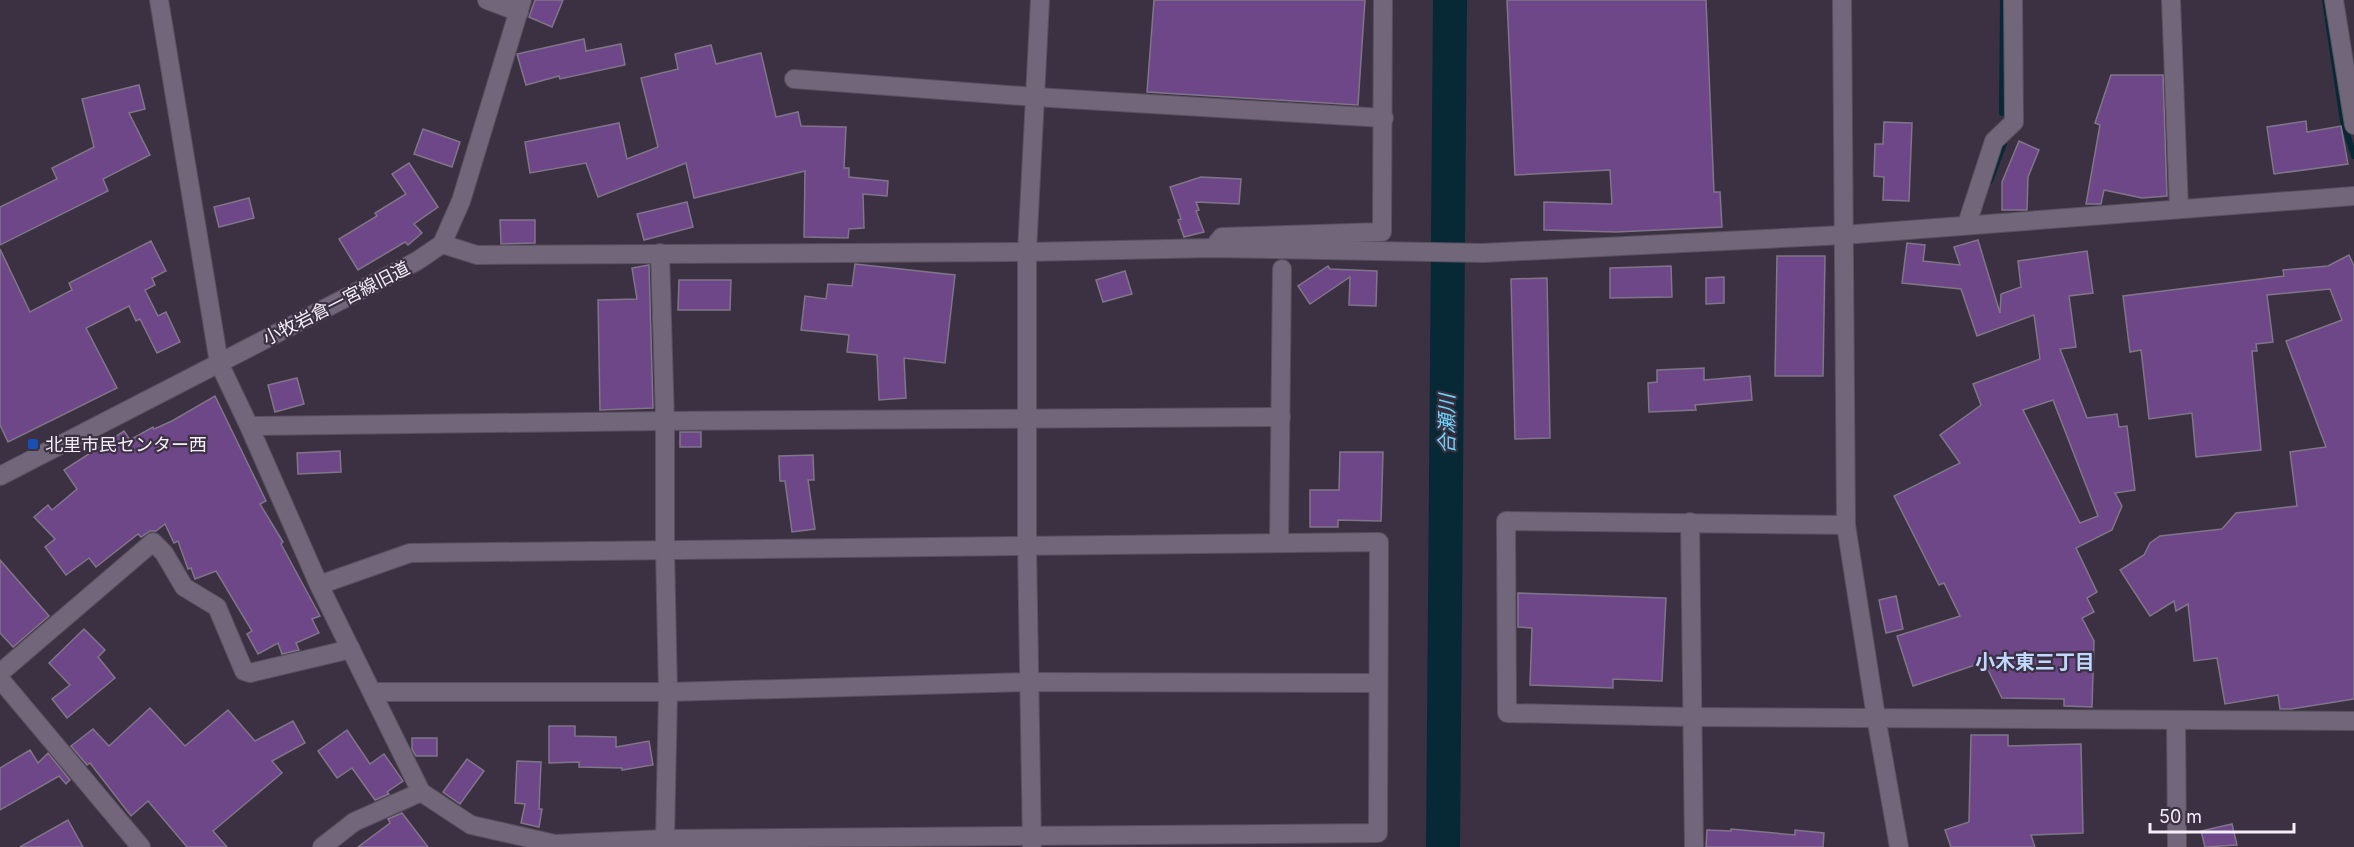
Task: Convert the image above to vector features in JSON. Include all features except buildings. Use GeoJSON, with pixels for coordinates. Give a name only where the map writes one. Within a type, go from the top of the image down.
{"type":"FeatureCollection","features":[{"type":"Feature","properties":{"kind":"street"},"geometry":{"type":"LineString","coordinates":[[159,0],[219,363],[319,585],[421,792],[471,825],[555,844],[665,839],[1216,840],[1378,833],[1379,542],[410,553],[319,585]]}},
{"type":"Feature","properties":{"kind":"street"},"geometry":{"type":"LineString","coordinates":[[487,0],[521,6],[461,201],[442,244],[477,255],[1028,252],[1212,248],[1483,253],[1843,235],[2354,196]]}},
{"type":"Feature","properties":{"kind":"street"},"geometry":{"type":"LineString","coordinates":[[1032,841],[1027,545],[1028,252],[1040,0]]}},
{"type":"Feature","properties":{"kind":"street"},"geometry":{"type":"LineString","coordinates":[[1212,248],[1222,237],[1382,232],[1383,0]]}},
{"type":"Feature","properties":{"kind":"street"},"geometry":{"type":"LineString","coordinates":[[1842,0],[1846,525],[1899,847]]}},
{"type":"Feature","properties":{"kind":"street"},"geometry":{"type":"LineString","coordinates":[[1967,224],[1994,141],[2014,122],[2013,0]]}},
{"type":"Feature","properties":{"kind":"street"},"geometry":{"type":"LineString","coordinates":[[2171,0],[2180,209]]}},
{"type":"Feature","properties":{"kind":"street"},"geometry":{"type":"LineString","coordinates":[[2334,0],[2354,124]]}},
{"type":"Feature","properties":{"kind":"street"},"geometry":{"type":"LineString","coordinates":[[794,79],[1035,97],[1384,118]]}},
{"type":"Feature","properties":{"kind":"street","name":"小牧岩倉一宮線旧道"},"geometry":{"type":"LineString","coordinates":[[0,476],[417,261],[442,244]]}},
{"type":"Feature","properties":{"kind":"street"},"geometry":{"type":"LineString","coordinates":[[660,253],[665,421],[664,550],[668,692],[665,839]]}},
{"type":"Feature","properties":{"kind":"street"},"geometry":{"type":"LineString","coordinates":[[1279,542],[1282,268]]}},
{"type":"Feature","properties":{"kind":"street"},"geometry":{"type":"LineString","coordinates":[[249,426],[1281,417]]}},
{"type":"Feature","properties":{"kind":"street"},"geometry":{"type":"LineString","coordinates":[[1846,525],[1506,521],[1507,713],[1692,717],[2354,721]]}},
{"type":"Feature","properties":{"kind":"street"},"geometry":{"type":"LineString","coordinates":[[1690,522],[1694,847]]}},
{"type":"Feature","properties":{"kind":"street"},"geometry":{"type":"LineString","coordinates":[[0,673],[153,542],[164,553],[184,587],[217,607],[244,671],[249,673],[351,649]]}},
{"type":"Feature","properties":{"kind":"street"},"geometry":{"type":"LineString","coordinates":[[0,679],[141,847]]}},
{"type":"Feature","properties":{"kind":"street"},"geometry":{"type":"LineString","coordinates":[[372,692],[668,692],[1030,682],[1377,683]]}},
{"type":"Feature","properties":{"kind":"street"},"geometry":{"type":"LineString","coordinates":[[2176,720],[2177,847]]}},
{"type":"Feature","properties":{"kind":"street"},"geometry":{"type":"LineString","coordinates":[[322,847],[354,822],[421,792]]}},
{"type":"Feature","properties":{"kind":"waterway","name":"合瀬川"},"geometry":{"type":"LineString","coordinates":[[1443,847],[1450,0]]}},
{"type":"Feature","properties":{"kind":"waterway"},"geometry":{"type":"LineString","coordinates":[[2002,113],[2003,0]]}},
{"type":"Feature","properties":{"kind":"waterway"},"geometry":{"type":"LineString","coordinates":[[2325,0],[2343,121],[2354,156]]}},
{"type":"Feature","properties":{"kind":"waterway"},"geometry":{"type":"LineString","coordinates":[[1990,181],[2004,144]]}},
{"type":"Feature","properties":{"kind":"place","name":"北里市民センター西"},"geometry":{"type":"Point","coordinates":[33,444]}},
{"type":"Feature","properties":{"kind":"district","name":"小木東三丁目"},"geometry":{"type":"Point","coordinates":[2035,662]}}]}
